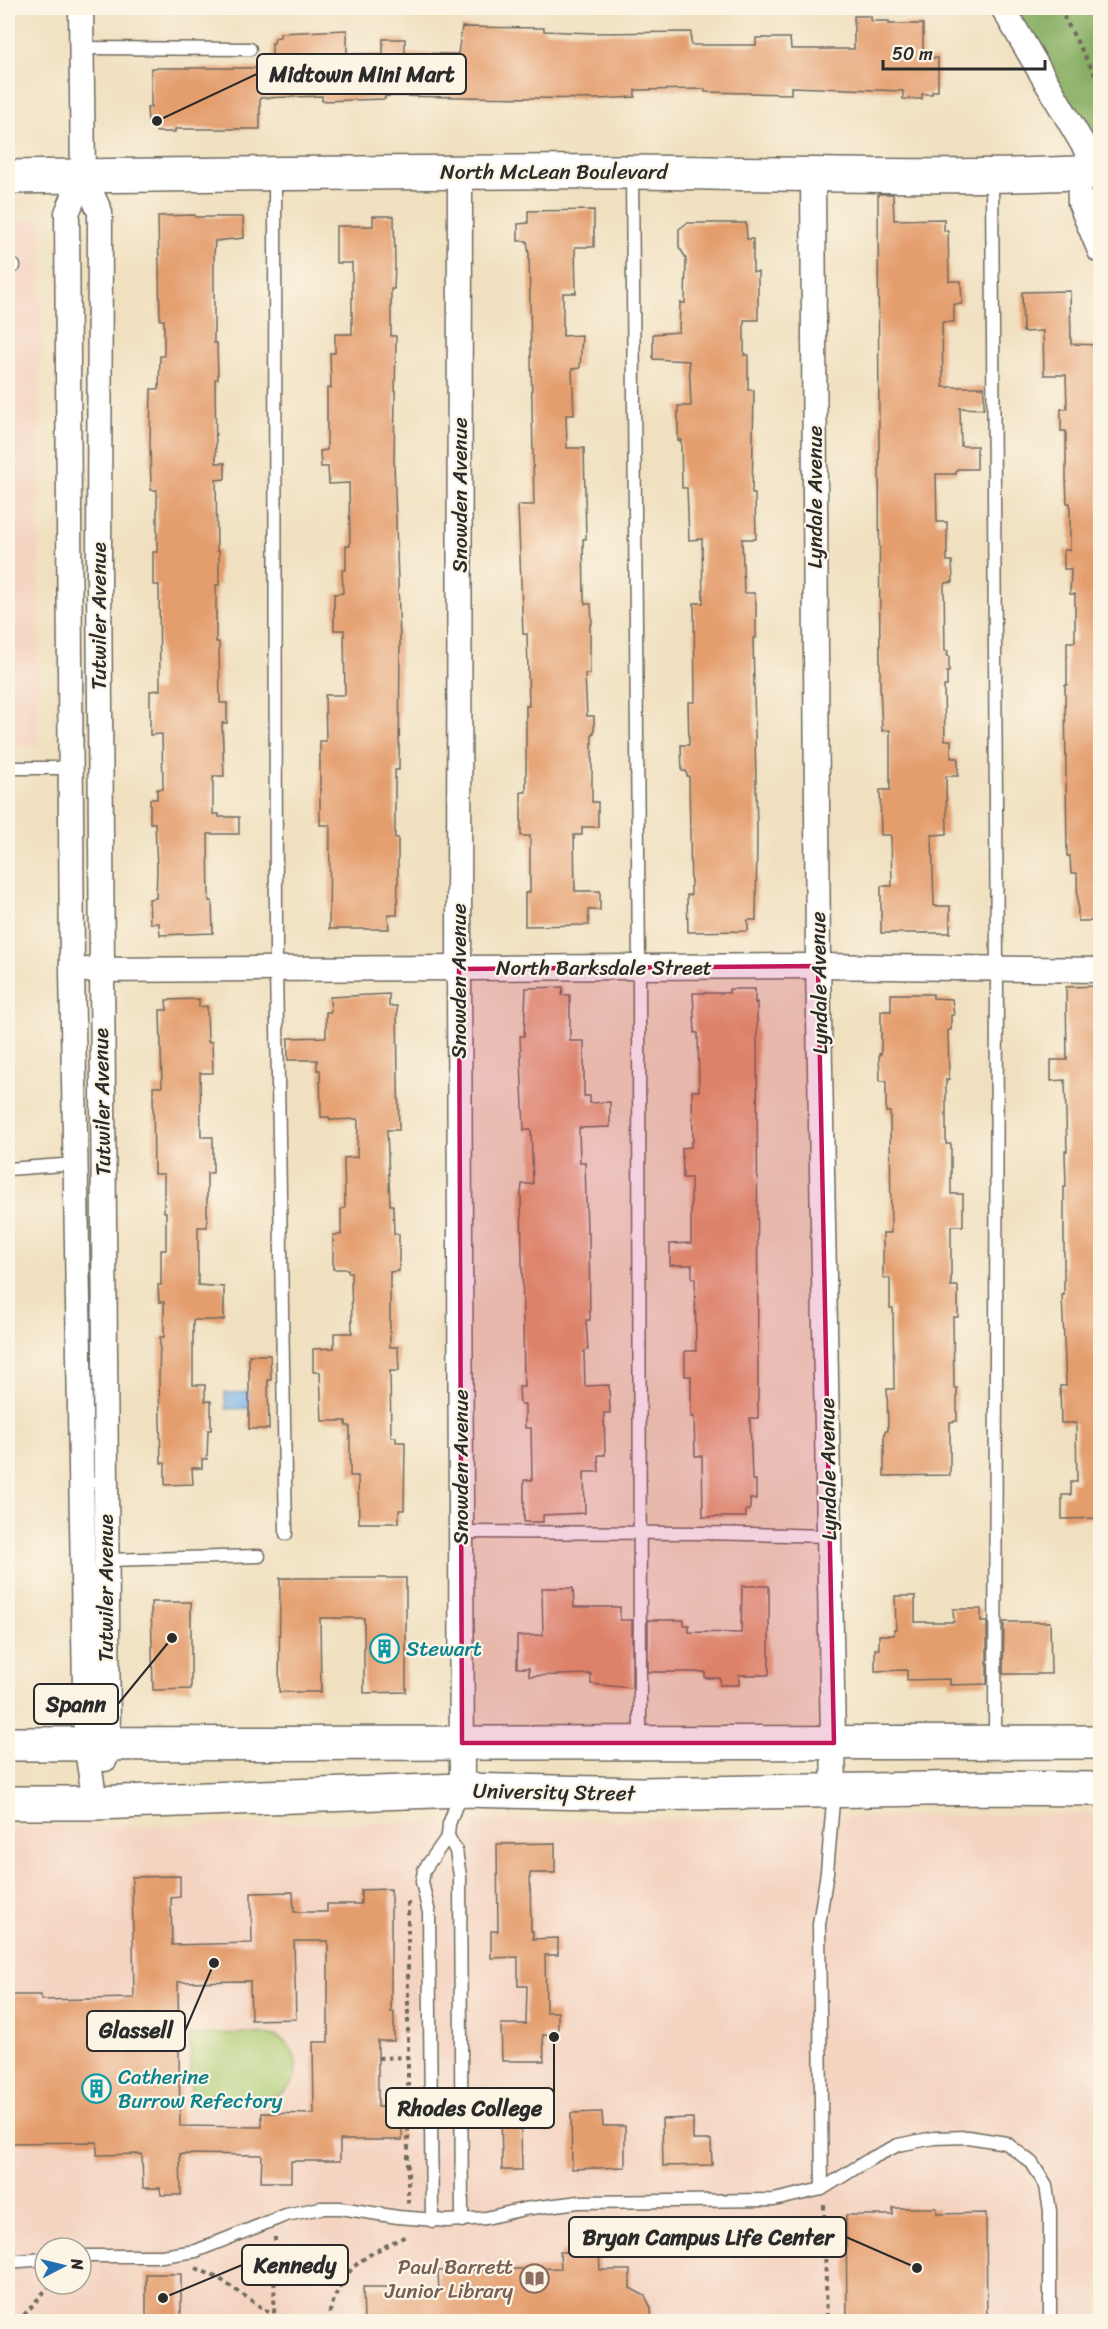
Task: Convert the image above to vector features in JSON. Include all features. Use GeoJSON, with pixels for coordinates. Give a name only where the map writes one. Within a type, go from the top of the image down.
{"type":"FeatureCollection","features":[{"type":"Feature","properties":{"kind":"main road","name":"North McLean Boulevard"},"geometry":{"type":"LineString","coordinates":[[8,177],[460,171],[813,175],[992,175],[1093,172]]}},
{"type":"Feature","properties":{"kind":"main road"},"geometry":{"type":"LineString","coordinates":[[8,1744],[1101,1742]]}},
{"type":"Feature","properties":{"kind":"main road","name":"University Street"},"geometry":{"type":"LineString","coordinates":[[8,1803],[95,1803],[462,1790],[641,1794],[834,1790],[1101,1789]]}},
{"type":"Feature","properties":{"kind":"street","name":"Tutwiler Avenue"},"geometry":{"type":"LineString","coordinates":[[81,8],[83,175],[67,213],[72,969],[79,1351],[97,1744]]}},
{"type":"Feature","properties":{"kind":"street"},"geometry":{"type":"LineString","coordinates":[[1003,8],[1088,153],[1093,172],[1080,203],[1101,251]]}},
{"type":"Feature","properties":{"kind":"street","name":"Snowden Avenue"},"geometry":{"type":"LineString","coordinates":[[460,171],[459,969],[462,1790]]}},
{"type":"Feature","properties":{"kind":"street","name":"Tutwiler Avenue"},"geometry":{"type":"LineString","coordinates":[[83,175],[100,212],[99,577],[106,1560],[95,1803]]}},
{"type":"Feature","properties":{"kind":"street","name":"Lyndale Avenue"},"geometry":{"type":"LineString","coordinates":[[813,175],[818,966],[834,1790]]}},
{"type":"Feature","properties":{"kind":"street"},"geometry":{"type":"LineString","coordinates":[[69,579],[99,577]]}},
{"type":"Feature","properties":{"kind":"street","name":"North Barksdale Street"},"geometry":{"type":"LineString","coordinates":[[72,969],[818,966],[1101,970]]}},
{"type":"Feature","properties":{"kind":"street"},"geometry":{"type":"LineString","coordinates":[[76,1164],[103,1164]]}},
{"type":"Feature","properties":{"kind":"street"},"geometry":{"type":"LineString","coordinates":[[79,1351],[104,1351]]}},
{"type":"Feature","properties":{"kind":"lane"},"geometry":{"type":"LineString","coordinates":[[82,48],[250,49]]}},
{"type":"Feature","properties":{"kind":"lane"},"geometry":{"type":"LineString","coordinates":[[632,172],[639,967],[640,1744]]}},
{"type":"Feature","properties":{"kind":"lane"},"geometry":{"type":"LineString","coordinates":[[275,173],[276,969],[285,1534]]}},
{"type":"Feature","properties":{"kind":"lane"},"geometry":{"type":"LineString","coordinates":[[992,175],[997,969],[995,1741]]}},
{"type":"Feature","properties":{"kind":"lane"},"geometry":{"type":"LineString","coordinates":[[8,768],[71,768]]}},
{"type":"Feature","properties":{"kind":"lane"},"geometry":{"type":"LineString","coordinates":[[8,1169],[76,1164]]}},
{"type":"Feature","properties":{"kind":"lane"},"geometry":{"type":"LineString","coordinates":[[461,1532],[830,1536]]}},
{"type":"Feature","properties":{"kind":"lane"},"geometry":{"type":"LineString","coordinates":[[106,1560],[259,1556]]}},
{"type":"Feature","properties":{"kind":"lane"},"geometry":{"type":"LineString","coordinates":[[432,2221],[429,1913],[422,1882],[424,1870],[448,1836],[449,1824],[462,1790]]}},
{"type":"Feature","properties":{"kind":"lane"},"geometry":{"type":"LineString","coordinates":[[822,2189],[819,1924],[827,1872],[834,1790]]}},
{"type":"Feature","properties":{"kind":"lane"},"geometry":{"type":"LineString","coordinates":[[448,1836],[456,1851],[460,1876],[462,2221]]}},
{"type":"Feature","properties":{"kind":"lane"},"geometry":{"type":"LineString","coordinates":[[93,2256],[162,2256],[196,2251],[286,2215],[321,2208],[340,2208],[432,2221],[462,2221],[524,2209],[579,2202],[774,2200],[822,2189],[870,2159],[898,2145],[934,2138],[968,2137],[1006,2143],[1032,2163],[1046,2186],[1050,2211],[1050,2322]]}},
{"type":"Feature","properties":{"kind":"lane"},"geometry":{"type":"LineString","coordinates":[[8,2262],[33,2260]]}},
{"type":"Feature","properties":{"kind":"path"},"geometry":{"type":"LineString","coordinates":[[1059,8],[1101,84]]}},
{"type":"Feature","properties":{"kind":"path"},"geometry":{"type":"LineString","coordinates":[[408,1898],[408,2205]]}},
{"type":"Feature","properties":{"kind":"path"},"geometry":{"type":"LineString","coordinates":[[378,2058],[408,2057]]}},
{"type":"Feature","properties":{"kind":"path"},"geometry":{"type":"LineString","coordinates":[[824,2204],[827,2322]]}},
{"type":"Feature","properties":{"kind":"path"},"geometry":{"type":"LineString","coordinates":[[274,2322],[273,2275],[276,2234]]}},
{"type":"Feature","properties":{"kind":"path"},"geometry":{"type":"LineString","coordinates":[[327,2322],[335,2295],[346,2275],[370,2253],[411,2234]]}},
{"type":"Feature","properties":{"kind":"path"},"geometry":{"type":"LineString","coordinates":[[193,2267],[220,2279],[274,2316]]}},
{"type":"Feature","properties":{"kind":"path"},"geometry":{"type":"LineString","coordinates":[[18,2322],[41,2296]]}},
{"type":"Feature","properties":{"kind":"path"},"geometry":{"type":"LineString","coordinates":[[25,2315],[25,2322]]}},
{"type":"Feature","properties":{"kind":"highlighted area"},"geometry":{"type":"Polygon","coordinates":[[[818,966],[834,1743],[462,1743],[459,969],[818,966]]]}},
{"type":"Feature","properties":{"kind":"shaded area"},"geometry":{"type":"Polygon","coordinates":[[[8,220],[42,220],[37,746],[8,747],[8,220]]]}},
{"type":"Feature","properties":{"kind":"shaded area"},"geometry":{"type":"Polygon","coordinates":[[[1100,1814],[1100,2321],[8,2321],[8,1827],[1100,1814]]]}},
{"type":"Feature","properties":{"kind":"green space"},"geometry":{"type":"Polygon","coordinates":[[[1011,8],[1097,8],[1100,13],[1100,181],[1011,8]]]}},
{"type":"Feature","properties":{"kind":"green space"},"geometry":{"type":"Polygon","coordinates":[[[248,2033],[277,2037],[286,2043],[294,2056],[296,2071],[293,2080],[281,2093],[266,2099],[191,2099],[190,2035],[248,2033]]]}},
{"type":"Feature","properties":{"kind":"water"},"geometry":{"type":"Polygon","coordinates":[[[259,1392],[259,1408],[226,1409],[225,1393],[259,1392]]]}},
{"type":"Feature","properties":{"kind":"building"},"geometry":{"type":"Polygon","coordinates":[[[854,16],[871,16],[871,21],[889,21],[889,24],[923,24],[923,58],[938,58],[938,91],[932,91],[932,94],[922,94],[922,99],[903,99],[903,91],[791,87],[791,94],[705,92],[705,89],[635,90],[635,97],[600,99],[385,96],[385,99],[322,101],[322,96],[260,98],[260,129],[175,129],[175,132],[157,132],[148,122],[147,107],[151,107],[151,68],[272,68],[272,43],[275,38],[280,37],[280,33],[347,30],[347,54],[383,54],[383,39],[405,39],[405,53],[458,54],[462,27],[544,28],[544,31],[592,33],[691,32],[691,45],[756,45],[756,38],[790,38],[791,49],[854,49],[854,16]]]}},
{"type":"Feature","properties":{"kind":"building"},"geometry":{"type":"Polygon","coordinates":[[[878,194],[893,194],[894,220],[944,219],[944,231],[948,231],[949,281],[961,281],[962,304],[954,304],[954,322],[942,322],[943,387],[984,387],[984,409],[960,408],[961,446],[977,446],[977,469],[957,469],[956,474],[936,474],[937,522],[947,522],[947,561],[952,561],[953,582],[945,583],[944,586],[945,651],[948,651],[947,656],[949,656],[947,686],[944,686],[945,740],[951,740],[951,758],[958,758],[958,776],[946,776],[947,834],[932,835],[934,906],[950,906],[950,933],[881,933],[881,886],[892,886],[891,835],[881,835],[880,790],[890,790],[890,730],[882,731],[880,686],[878,194]]]}},
{"type":"Feature","properties":{"kind":"building"},"geometry":{"type":"Polygon","coordinates":[[[594,210],[594,247],[575,247],[576,293],[563,293],[563,336],[582,335],[580,368],[572,369],[574,415],[566,415],[567,448],[584,448],[586,539],[583,539],[584,599],[585,604],[591,604],[592,624],[590,624],[590,674],[585,674],[587,716],[594,716],[592,802],[598,802],[598,827],[582,827],[582,835],[574,835],[575,891],[600,891],[600,910],[588,910],[589,925],[525,926],[525,893],[530,892],[530,836],[521,836],[521,792],[526,792],[526,706],[529,706],[527,634],[523,634],[518,505],[534,505],[529,254],[527,241],[518,241],[518,224],[528,223],[528,211],[594,210]]]}},
{"type":"Feature","properties":{"kind":"building"},"geometry":{"type":"Polygon","coordinates":[[[195,215],[195,217],[243,217],[244,238],[215,241],[214,255],[214,343],[217,343],[218,379],[215,379],[216,463],[225,463],[225,479],[216,480],[219,585],[216,585],[216,642],[219,642],[220,703],[227,703],[227,723],[222,723],[224,776],[213,776],[213,814],[219,814],[219,817],[239,817],[239,834],[208,834],[209,901],[212,901],[213,933],[160,935],[159,923],[150,923],[149,899],[156,898],[157,869],[155,823],[150,823],[150,799],[157,799],[157,789],[163,789],[162,734],[150,735],[150,691],[160,690],[159,585],[153,585],[153,552],[157,552],[157,490],[151,490],[150,444],[151,389],[159,389],[160,356],[164,356],[164,320],[160,320],[158,216],[195,215]]]}},
{"type":"Feature","properties":{"kind":"building"},"geometry":{"type":"Polygon","coordinates":[[[373,216],[394,216],[395,263],[394,289],[391,289],[391,336],[396,336],[394,462],[400,642],[399,770],[395,770],[395,838],[398,838],[397,915],[388,915],[389,929],[329,929],[330,825],[320,825],[320,741],[326,741],[325,695],[345,695],[344,630],[334,630],[334,594],[343,593],[342,570],[346,570],[346,546],[350,546],[349,483],[329,484],[328,467],[321,467],[320,451],[327,450],[327,388],[331,388],[330,353],[335,353],[335,334],[352,334],[352,263],[336,263],[336,226],[373,226],[373,216]]]}},
{"type":"Feature","properties":{"kind":"building"},"geometry":{"type":"Polygon","coordinates":[[[687,223],[746,223],[747,239],[753,239],[753,272],[758,272],[758,320],[744,320],[744,355],[748,355],[748,390],[754,390],[752,494],[755,494],[756,539],[742,539],[744,593],[754,593],[756,603],[756,638],[753,638],[757,832],[756,920],[748,920],[748,931],[688,932],[687,895],[691,895],[689,776],[686,771],[682,771],[681,745],[689,745],[688,702],[695,702],[694,603],[703,603],[702,539],[689,540],[687,488],[682,488],[681,440],[678,441],[678,406],[691,406],[689,361],[653,359],[653,334],[679,332],[680,303],[685,303],[686,258],[679,247],[679,229],[687,223]]]}},
{"type":"Feature","properties":{"kind":"building"},"geometry":{"type":"Polygon","coordinates":[[[1070,291],[1071,344],[1099,345],[1101,921],[1078,921],[1077,873],[1071,873],[1070,856],[1067,856],[1065,685],[1067,685],[1067,642],[1075,642],[1075,594],[1070,594],[1071,569],[1064,569],[1064,550],[1070,550],[1066,431],[1061,431],[1061,409],[1067,409],[1066,375],[1044,375],[1043,331],[1023,332],[1022,292],[1070,291]]]}},
{"type":"Feature","properties":{"kind":"building"},"geometry":{"type":"Polygon","coordinates":[[[1101,986],[1101,1518],[1062,1519],[1062,1495],[1071,1495],[1071,1482],[1077,1482],[1076,1423],[1061,1423],[1060,1386],[1066,1386],[1062,1295],[1064,1295],[1065,1151],[1067,1151],[1065,1080],[1051,1081],[1051,1060],[1067,1060],[1066,987],[1101,986]]]}},
{"type":"Feature","properties":{"kind":"building"},"geometry":{"type":"Polygon","coordinates":[[[563,987],[562,995],[570,995],[570,1041],[584,1041],[584,1096],[590,1096],[590,1103],[610,1102],[610,1127],[579,1128],[580,1162],[585,1162],[587,1233],[589,1233],[590,1320],[586,1320],[588,1350],[584,1351],[585,1386],[609,1385],[610,1413],[604,1413],[605,1455],[598,1455],[599,1472],[584,1472],[585,1513],[543,1515],[543,1522],[524,1522],[524,1480],[532,1480],[531,1428],[525,1428],[525,1404],[520,1404],[519,1387],[524,1387],[521,1194],[522,1184],[533,1184],[531,1130],[524,1130],[520,1036],[524,1036],[526,988],[563,987]]]}},
{"type":"Feature","properties":{"kind":"building"},"geometry":{"type":"Polygon","coordinates":[[[729,989],[755,989],[755,1003],[757,1002],[758,1418],[750,1418],[752,1480],[756,1480],[756,1499],[750,1499],[750,1510],[746,1510],[746,1517],[703,1517],[702,1456],[695,1456],[694,1417],[691,1417],[691,1376],[685,1376],[685,1351],[696,1351],[695,1278],[692,1278],[692,1265],[670,1265],[670,1244],[691,1243],[691,1178],[683,1178],[682,1148],[691,1147],[691,1142],[693,1142],[692,1091],[699,1091],[698,1033],[695,1033],[693,993],[729,993],[729,989]]]}},
{"type":"Feature","properties":{"kind":"building"},"geometry":{"type":"Polygon","coordinates":[[[389,994],[389,1006],[397,1006],[399,1130],[387,1130],[390,1205],[393,1205],[394,1234],[399,1234],[399,1271],[390,1272],[390,1347],[398,1347],[399,1371],[390,1371],[391,1437],[396,1437],[396,1442],[405,1442],[404,1510],[399,1510],[399,1523],[359,1523],[358,1476],[350,1476],[350,1426],[346,1426],[346,1421],[322,1421],[320,1372],[313,1372],[313,1349],[334,1348],[334,1333],[352,1333],[351,1272],[348,1272],[348,1269],[333,1269],[333,1235],[341,1235],[341,1209],[345,1208],[344,1158],[357,1157],[358,1119],[330,1120],[329,1117],[321,1117],[320,1070],[317,1070],[317,1060],[288,1060],[288,1038],[326,1037],[326,1012],[331,1012],[330,997],[389,994]]]}},
{"type":"Feature","properties":{"kind":"building"},"geometry":{"type":"Polygon","coordinates":[[[891,994],[933,994],[933,998],[952,999],[954,1015],[951,1015],[951,1030],[948,1030],[949,1080],[946,1080],[946,1144],[951,1144],[951,1194],[963,1194],[963,1226],[951,1226],[951,1286],[958,1286],[958,1317],[953,1317],[957,1421],[950,1422],[950,1475],[884,1476],[884,1440],[885,1431],[888,1431],[887,1389],[894,1389],[893,1308],[890,1308],[890,1278],[883,1278],[883,1233],[891,1233],[890,1112],[886,1112],[886,1081],[880,1081],[879,1054],[881,1054],[881,1011],[891,1011],[891,994]]]}},
{"type":"Feature","properties":{"kind":"building"},"geometry":{"type":"Polygon","coordinates":[[[199,999],[199,1007],[207,1006],[208,1042],[212,1042],[213,1073],[200,1073],[201,1137],[213,1137],[213,1173],[207,1173],[207,1227],[198,1227],[198,1285],[224,1287],[224,1320],[193,1320],[193,1385],[205,1385],[205,1401],[211,1401],[211,1430],[208,1430],[207,1459],[202,1459],[202,1468],[192,1468],[193,1484],[165,1485],[165,1463],[161,1463],[159,1380],[160,1337],[164,1337],[164,1302],[159,1302],[158,1285],[161,1285],[161,1250],[166,1250],[166,1212],[164,1212],[164,1174],[154,1174],[153,1087],[162,1087],[160,1010],[167,1010],[166,1000],[199,999]]]}},
{"type":"Feature","properties":{"kind":"building"},"geometry":{"type":"Polygon","coordinates":[[[249,1355],[270,1355],[269,1429],[249,1429],[249,1355]]]}},
{"type":"Feature","properties":{"kind":"building","name":"Stewart"},"geometry":{"type":"Polygon","coordinates":[[[280,1578],[406,1578],[406,1692],[364,1693],[364,1618],[320,1618],[321,1692],[279,1692],[280,1578]]]}},
{"type":"Feature","properties":{"kind":"building"},"geometry":{"type":"Polygon","coordinates":[[[742,1586],[769,1586],[769,1675],[739,1675],[739,1685],[720,1685],[720,1678],[705,1678],[705,1672],[648,1672],[648,1620],[684,1620],[684,1625],[689,1625],[689,1632],[741,1633],[742,1586]]]}},
{"type":"Feature","properties":{"kind":"building"},"geometry":{"type":"Polygon","coordinates":[[[542,1588],[573,1588],[574,1607],[620,1607],[620,1620],[632,1620],[632,1688],[591,1684],[591,1674],[529,1676],[529,1668],[517,1668],[517,1636],[543,1635],[542,1588]]]}},
{"type":"Feature","properties":{"kind":"building"},"geometry":{"type":"Polygon","coordinates":[[[895,1596],[915,1596],[915,1622],[954,1622],[953,1609],[981,1609],[981,1622],[987,1622],[987,1684],[950,1685],[950,1679],[907,1680],[907,1670],[875,1671],[875,1649],[879,1649],[879,1635],[894,1635],[894,1629],[896,1629],[895,1596]]]}},
{"type":"Feature","properties":{"kind":"building"},"geometry":{"type":"Polygon","coordinates":[[[151,1602],[191,1602],[191,1689],[153,1690],[151,1602]]]}},
{"type":"Feature","properties":{"kind":"building"},"geometry":{"type":"Polygon","coordinates":[[[1004,1622],[1050,1622],[1051,1674],[1003,1674],[1004,1622]]]}},
{"type":"Feature","properties":{"kind":"building"},"geometry":{"type":"Polygon","coordinates":[[[555,1843],[555,1873],[530,1873],[533,1939],[558,1938],[558,1955],[545,1955],[546,2012],[558,2012],[558,2035],[543,2035],[544,2061],[502,2061],[501,2024],[526,2024],[527,1986],[518,1986],[518,1957],[491,1958],[491,1931],[498,1931],[497,1844],[555,1843]]]}},
{"type":"Feature","properties":{"kind":"building"},"geometry":{"type":"Polygon","coordinates":[[[180,1876],[180,1897],[171,1898],[172,1945],[252,1943],[251,1893],[293,1892],[294,1912],[327,1912],[327,1904],[361,1904],[361,1890],[391,1889],[391,2012],[394,2012],[394,2041],[378,2041],[378,2107],[402,2107],[402,2140],[340,2140],[340,2161],[291,2161],[291,2182],[261,2182],[262,2155],[180,2154],[181,2195],[161,2195],[160,2188],[143,2188],[142,2154],[97,2155],[97,2142],[8,2143],[8,1995],[41,1995],[41,2000],[134,1998],[132,1877],[180,1876]],[[294,1941],[296,2019],[251,2020],[250,1981],[178,1982],[180,2126],[262,2127],[262,2113],[314,2114],[313,2042],[328,2042],[328,1941],[294,1941]]]}},
{"type":"Feature","properties":{"kind":"building"},"geometry":{"type":"Polygon","coordinates":[[[548,2106],[548,2127],[521,2128],[522,2170],[502,2170],[501,2107],[548,2106]]]}},
{"type":"Feature","properties":{"kind":"building"},"geometry":{"type":"Polygon","coordinates":[[[602,2112],[603,2126],[625,2126],[625,2167],[572,2169],[571,2113],[602,2112]]]}},
{"type":"Feature","properties":{"kind":"building"},"geometry":{"type":"Polygon","coordinates":[[[693,2118],[693,2140],[711,2140],[712,2165],[663,2166],[662,2119],[693,2118]]]}},
{"type":"Feature","properties":{"kind":"building"},"geometry":{"type":"Polygon","coordinates":[[[893,2208],[937,2208],[937,2214],[986,2213],[987,2322],[847,2322],[846,2215],[893,2215],[893,2208]]]}},
{"type":"Feature","properties":{"kind":"building","name":"Paul Barrett Junior Library"},"geometry":{"type":"Polygon","coordinates":[[[599,2251],[600,2270],[630,2270],[630,2288],[645,2296],[651,2308],[652,2322],[364,2322],[363,2287],[397,2287],[398,2292],[439,2292],[438,2271],[561,2268],[560,2252],[599,2251]]]}},
{"type":"Feature","properties":{"kind":"building"},"geometry":{"type":"Polygon","coordinates":[[[146,2274],[181,2274],[181,2322],[146,2322],[146,2274]]]}},
{"type":"Feature","properties":{"kind":"place","name":"Midtown Mini Mart"},"geometry":{"type":"Point","coordinates":[157,121]}},
{"type":"Feature","properties":{"kind":"place","name":"Spann"},"geometry":{"type":"Point","coordinates":[172,1638]}},
{"type":"Feature","properties":{"kind":"place","name":"Stewart"},"geometry":{"type":"Point","coordinates":[385,1649]}},
{"type":"Feature","properties":{"kind":"place","name":"Glassell"},"geometry":{"type":"Point","coordinates":[214,1963]}},
{"type":"Feature","properties":{"kind":"place","name":"Rhodes College"},"geometry":{"type":"Point","coordinates":[554,2037]}},
{"type":"Feature","properties":{"kind":"place","name":"Catherine Burrow Refectory"},"geometry":{"type":"Point","coordinates":[97,2089]}},
{"type":"Feature","properties":{"kind":"place","name":"Bryan Campus Life Center"},"geometry":{"type":"Point","coordinates":[917,2268]}},
{"type":"Feature","properties":{"kind":"place","name":"Paul Barrett Junior Library"},"geometry":{"type":"Point","coordinates":[534,2279]}},
{"type":"Feature","properties":{"kind":"place","name":"Kennedy"},"geometry":{"type":"Point","coordinates":[163,2298]}}]}
